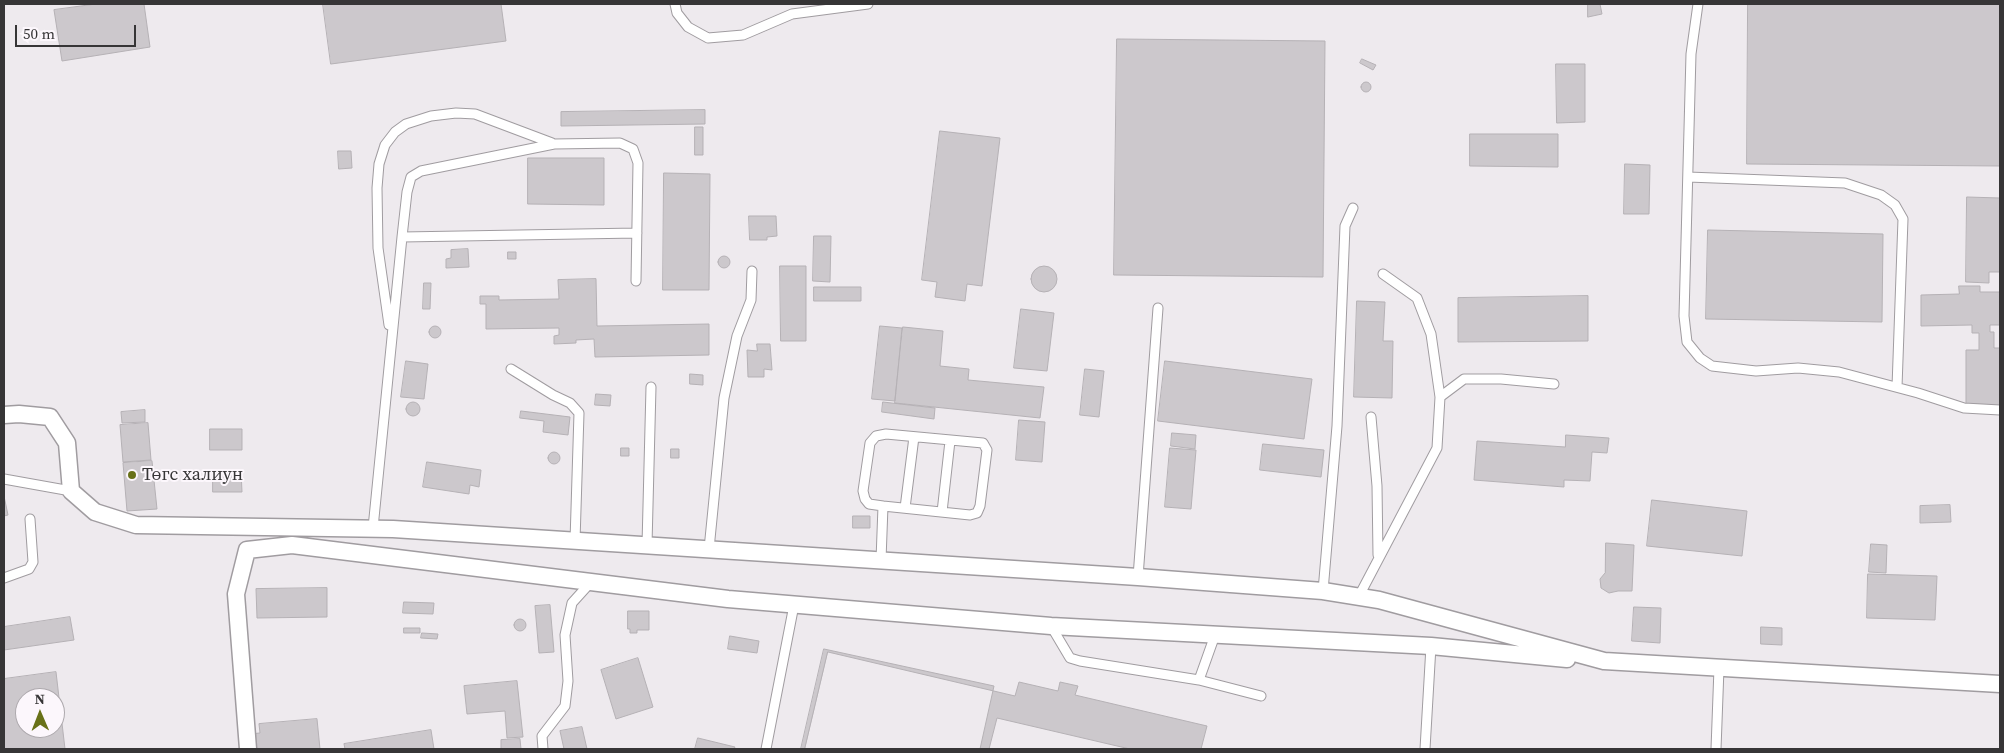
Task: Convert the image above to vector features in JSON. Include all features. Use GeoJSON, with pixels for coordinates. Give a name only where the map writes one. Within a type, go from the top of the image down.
{"type":"FeatureCollection","features":[{"type":"Feature","properties":{"kind":"street"},"geometry":{"type":"LineString","coordinates":[[4,415],[19,414],[50,417],[67,443],[71,491],[95,512],[136,525],[373,528],[1138,577],[1324,591],[1379,600],[1604,662]]}},
{"type":"Feature","properties":{"kind":"street"},"geometry":{"type":"LineString","coordinates":[[248,749],[236,594],[246,550],[292,545],[794,605],[1051,626],[1431,646],[1604,662],[2000,684]]}},
{"type":"Feature","properties":{"kind":"lane"},"geometry":{"type":"LineString","coordinates":[[675,4],[677,13],[688,27],[708,38],[742,35],[792,14],[868,4]]}},
{"type":"Feature","properties":{"kind":"lane"},"geometry":{"type":"LineString","coordinates":[[1698,4],[1691,54],[1684,316],[1687,342],[1700,358],[1712,366],[1756,371],[1798,368],[1839,372],[1897,387],[1964,408],[2000,410]]}},
{"type":"Feature","properties":{"kind":"lane"},"geometry":{"type":"LineString","coordinates":[[392,340],[378,248],[377,188],[379,164],[382,154],[385,145],[395,132],[406,124],[431,116],[456,113],[475,114],[554,144]]}},
{"type":"Feature","properties":{"kind":"lane"},"geometry":{"type":"LineString","coordinates":[[373,528],[402,237],[407,192],[411,177],[421,171],[554,144],[620,143],[633,149],[638,163],[636,281]]}},
{"type":"Feature","properties":{"kind":"lane"},"geometry":{"type":"LineString","coordinates":[[1688,177],[1845,183],[1881,195],[1895,205],[1903,219],[1897,387]]}},
{"type":"Feature","properties":{"kind":"lane"},"geometry":{"type":"LineString","coordinates":[[1324,591],[1337,426],[1345,226],[1354,208]]}},
{"type":"Feature","properties":{"kind":"lane"},"geometry":{"type":"LineString","coordinates":[[402,237],[637,233]]}},
{"type":"Feature","properties":{"kind":"lane"},"geometry":{"type":"LineString","coordinates":[[709,550],[724,398],[737,336],[751,300],[752,271]]}},
{"type":"Feature","properties":{"kind":"lane"},"geometry":{"type":"LineString","coordinates":[[1359,596],[1437,448],[1440,397],[1431,334],[1417,298],[1383,274]]}},
{"type":"Feature","properties":{"kind":"lane"},"geometry":{"type":"LineString","coordinates":[[1138,577],[1158,308]]}},
{"type":"Feature","properties":{"kind":"lane"},"geometry":{"type":"LineString","coordinates":[[511,369],[552,395],[570,403],[578,413],[575,541]]}},
{"type":"Feature","properties":{"kind":"lane"},"geometry":{"type":"LineString","coordinates":[[1440,397],[1464,379],[1501,379],[1554,384]]}},
{"type":"Feature","properties":{"kind":"lane"},"geometry":{"type":"LineString","coordinates":[[647,545],[651,387]]}},
{"type":"Feature","properties":{"kind":"lane"},"geometry":{"type":"LineString","coordinates":[[1371,417],[1377,486],[1378,558]]}},
{"type":"Feature","properties":{"kind":"lane"},"geometry":{"type":"LineString","coordinates":[[886,434],[950,441],[983,443],[987,450],[980,506],[977,513],[970,515],[868,504],[863,491],[870,443],[876,436],[886,434]]}},
{"type":"Feature","properties":{"kind":"lane"},"geometry":{"type":"LineString","coordinates":[[905,508],[914,437]]}},
{"type":"Feature","properties":{"kind":"lane"},"geometry":{"type":"LineString","coordinates":[[942,512],[950,441]]}},
{"type":"Feature","properties":{"kind":"lane"},"geometry":{"type":"LineString","coordinates":[[4,479],[71,491]]}},
{"type":"Feature","properties":{"kind":"lane"},"geometry":{"type":"LineString","coordinates":[[881,560],[883,506]]}},
{"type":"Feature","properties":{"kind":"lane"},"geometry":{"type":"LineString","coordinates":[[4,578],[29,569],[33,562],[30,519]]}},
{"type":"Feature","properties":{"kind":"lane"},"geometry":{"type":"LineString","coordinates":[[543,749],[542,736],[565,706],[568,681],[565,635],[572,603],[591,582]]}},
{"type":"Feature","properties":{"kind":"lane"},"geometry":{"type":"LineString","coordinates":[[766,749],[794,605]]}},
{"type":"Feature","properties":{"kind":"lane"},"geometry":{"type":"LineString","coordinates":[[1051,626],[1070,658],[1199,680],[1261,696]]}},
{"type":"Feature","properties":{"kind":"lane"},"geometry":{"type":"LineString","coordinates":[[1199,680],[1215,635]]}},
{"type":"Feature","properties":{"kind":"lane"},"geometry":{"type":"LineString","coordinates":[[1426,749],[1431,646]]}},
{"type":"Feature","properties":{"kind":"lane"},"geometry":{"type":"LineString","coordinates":[[1716,749],[1719,668]]}},
{"type":"Feature","properties":{"kind":"building"},"geometry":{"type":"Polygon","coordinates":[[[96,4],[144,4],[150,47],[62,61],[54,10],[96,4]]]}},
{"type":"Feature","properties":{"kind":"building"},"geometry":{"type":"Polygon","coordinates":[[[323,4],[501,4],[506,41],[331,64],[323,4]]]}},
{"type":"Feature","properties":{"kind":"building"},"geometry":{"type":"Polygon","coordinates":[[[1588,4],[1600,4],[1602,14],[1588,17],[1588,4]]]}},
{"type":"Feature","properties":{"kind":"building"},"geometry":{"type":"Polygon","coordinates":[[[1748,4],[2000,4],[2000,166],[1747,164],[1748,4]]]}},
{"type":"Feature","properties":{"kind":"building"},"geometry":{"type":"Polygon","coordinates":[[[1117,39],[1325,41],[1323,277],[1114,275],[1117,39]]]}},
{"type":"Feature","properties":{"kind":"building"},"geometry":{"type":"Polygon","coordinates":[[[1362,59],[1376,65],[1373,70],[1360,63],[1362,59]]]}},
{"type":"Feature","properties":{"kind":"building"},"geometry":{"type":"Polygon","coordinates":[[[1556,64],[1585,64],[1585,122],[1557,123],[1556,64]]]}},
{"type":"Feature","properties":{"kind":"building"},"geometry":{"type":"Polygon","coordinates":[[[1364,82],[1368,82],[1371,87],[1370,91],[1364,92],[1361,89],[1361,85],[1364,82]]]}},
{"type":"Feature","properties":{"kind":"building"},"geometry":{"type":"Polygon","coordinates":[[[705,110],[705,124],[561,126],[561,112],[705,110]]]}},
{"type":"Feature","properties":{"kind":"building"},"geometry":{"type":"Polygon","coordinates":[[[695,127],[703,127],[703,155],[695,155],[695,127]]]}},
{"type":"Feature","properties":{"kind":"building"},"geometry":{"type":"Polygon","coordinates":[[[940,131],[1000,138],[982,286],[967,284],[965,301],[935,297],[937,282],[922,280],[940,131]]]}},
{"type":"Feature","properties":{"kind":"building"},"geometry":{"type":"Polygon","coordinates":[[[1470,134],[1558,134],[1558,167],[1470,166],[1470,134]]]}},
{"type":"Feature","properties":{"kind":"building"},"geometry":{"type":"Polygon","coordinates":[[[338,151],[351,151],[352,168],[339,169],[338,151]]]}},
{"type":"Feature","properties":{"kind":"building"},"geometry":{"type":"Polygon","coordinates":[[[528,158],[604,158],[604,205],[528,204],[528,158]]]}},
{"type":"Feature","properties":{"kind":"building"},"geometry":{"type":"Polygon","coordinates":[[[1625,164],[1650,165],[1649,214],[1624,214],[1625,164]]]}},
{"type":"Feature","properties":{"kind":"building"},"geometry":{"type":"Polygon","coordinates":[[[664,173],[710,174],[709,290],[663,290],[664,173]]]}},
{"type":"Feature","properties":{"kind":"building"},"geometry":{"type":"Polygon","coordinates":[[[1967,197],[2000,198],[2000,272],[1989,272],[1989,283],[1966,282],[1967,197]]]}},
{"type":"Feature","properties":{"kind":"building"},"geometry":{"type":"Polygon","coordinates":[[[749,216],[776,216],[777,236],[767,237],[767,240],[750,240],[749,216]]]}},
{"type":"Feature","properties":{"kind":"building"},"geometry":{"type":"Polygon","coordinates":[[[1708,230],[1883,234],[1882,322],[1706,319],[1708,230]]]}},
{"type":"Feature","properties":{"kind":"building"},"geometry":{"type":"Polygon","coordinates":[[[814,236],[831,236],[830,282],[813,281],[814,236]]]}},
{"type":"Feature","properties":{"kind":"building"},"geometry":{"type":"Polygon","coordinates":[[[468,249],[469,267],[446,268],[446,259],[451,258],[451,250],[468,249]]]}},
{"type":"Feature","properties":{"kind":"building"},"geometry":{"type":"Polygon","coordinates":[[[508,252],[516,252],[516,259],[508,259],[508,252]]]}},
{"type":"Feature","properties":{"kind":"building"},"geometry":{"type":"Polygon","coordinates":[[[722,256],[726,256],[730,262],[726,268],[722,268],[718,264],[718,260],[722,256]]]}},
{"type":"Feature","properties":{"kind":"building"},"geometry":{"type":"Polygon","coordinates":[[[780,266],[806,266],[806,341],[781,341],[780,266]]]}},
{"type":"Feature","properties":{"kind":"building"},"geometry":{"type":"Polygon","coordinates":[[[1044,266],[1053,270],[1057,279],[1053,288],[1044,292],[1035,288],[1031,279],[1035,270],[1044,266]]]}},
{"type":"Feature","properties":{"kind":"building"},"geometry":{"type":"Polygon","coordinates":[[[596,279],[597,326],[709,324],[709,355],[595,357],[594,339],[576,340],[576,343],[554,344],[554,336],[559,335],[559,328],[486,329],[486,304],[480,304],[480,296],[499,296],[499,300],[559,299],[558,280],[596,279]]]}},
{"type":"Feature","properties":{"kind":"building"},"geometry":{"type":"Polygon","coordinates":[[[424,283],[431,283],[430,309],[423,309],[424,283]]]}},
{"type":"Feature","properties":{"kind":"building"},"geometry":{"type":"Polygon","coordinates":[[[1959,286],[1980,286],[1980,292],[2000,292],[2000,325],[1990,325],[1990,332],[1994,332],[1994,348],[2000,348],[2000,406],[1966,407],[1966,350],[1979,350],[1979,333],[1972,333],[1972,325],[1921,326],[1921,295],[1959,294],[1959,286]]]}},
{"type":"Feature","properties":{"kind":"building"},"geometry":{"type":"Polygon","coordinates":[[[814,287],[861,287],[861,301],[814,301],[814,287]]]}},
{"type":"Feature","properties":{"kind":"building"},"geometry":{"type":"Polygon","coordinates":[[[1588,296],[1588,341],[1458,342],[1458,298],[1588,296]]]}},
{"type":"Feature","properties":{"kind":"building"},"geometry":{"type":"Polygon","coordinates":[[[1357,301],[1385,302],[1383,341],[1393,341],[1392,398],[1354,397],[1357,301]]]}},
{"type":"Feature","properties":{"kind":"building"},"geometry":{"type":"Polygon","coordinates":[[[1021,309],[1054,313],[1047,371],[1014,368],[1021,309]]]}},
{"type":"Feature","properties":{"kind":"building"},"geometry":{"type":"Polygon","coordinates":[[[433,326],[437,326],[441,332],[437,338],[433,338],[429,334],[429,330],[433,326]]]}},
{"type":"Feature","properties":{"kind":"building"},"geometry":{"type":"Polygon","coordinates":[[[880,326],[902,328],[895,401],[872,399],[880,326]]]}},
{"type":"Feature","properties":{"kind":"building"},"geometry":{"type":"Polygon","coordinates":[[[903,327],[943,331],[940,366],[969,369],[968,380],[1044,387],[1040,418],[895,403],[903,327]]]}},
{"type":"Feature","properties":{"kind":"building"},"geometry":{"type":"Polygon","coordinates":[[[757,344],[770,344],[772,370],[764,369],[764,377],[748,377],[747,350],[757,351],[757,344]]]}},
{"type":"Feature","properties":{"kind":"building"},"geometry":{"type":"Polygon","coordinates":[[[406,361],[428,364],[424,399],[401,397],[406,361]]]}},
{"type":"Feature","properties":{"kind":"building"},"geometry":{"type":"Polygon","coordinates":[[[1165,361],[1312,379],[1304,439],[1158,421],[1165,361]]]}},
{"type":"Feature","properties":{"kind":"building"},"geometry":{"type":"Polygon","coordinates":[[[1085,369],[1104,371],[1099,417],[1080,415],[1085,369]]]}},
{"type":"Feature","properties":{"kind":"building"},"geometry":{"type":"Polygon","coordinates":[[[690,374],[703,375],[703,385],[690,384],[690,374]]]}},
{"type":"Feature","properties":{"kind":"building"},"geometry":{"type":"Polygon","coordinates":[[[596,394],[611,395],[610,406],[595,405],[596,394]]]}},
{"type":"Feature","properties":{"kind":"building"},"geometry":{"type":"Polygon","coordinates":[[[413,402],[418,404],[420,409],[418,414],[413,416],[408,414],[406,409],[408,404],[413,402]]]}},
{"type":"Feature","properties":{"kind":"building"},"geometry":{"type":"Polygon","coordinates":[[[883,402],[935,408],[934,419],[882,412],[883,402]]]}},
{"type":"Feature","properties":{"kind":"building"},"geometry":{"type":"Polygon","coordinates":[[[145,410],[145,422],[122,423],[121,412],[145,410]]]}},
{"type":"Feature","properties":{"kind":"building"},"geometry":{"type":"Polygon","coordinates":[[[521,411],[570,417],[568,435],[543,432],[544,421],[520,418],[521,411]]]}},
{"type":"Feature","properties":{"kind":"building"},"geometry":{"type":"Polygon","coordinates":[[[1019,420],[1045,422],[1042,462],[1016,460],[1019,420]]]}},
{"type":"Feature","properties":{"kind":"building"},"geometry":{"type":"Polygon","coordinates":[[[148,423],[151,460],[123,462],[120,425],[148,423]]]}},
{"type":"Feature","properties":{"kind":"building"},"geometry":{"type":"Polygon","coordinates":[[[210,429],[242,429],[242,450],[210,450],[210,429]]]}},
{"type":"Feature","properties":{"kind":"building"},"geometry":{"type":"Polygon","coordinates":[[[1172,433],[1196,435],[1195,449],[1171,446],[1172,433]]]}},
{"type":"Feature","properties":{"kind":"building"},"geometry":{"type":"Polygon","coordinates":[[[1566,435],[1609,438],[1607,453],[1592,452],[1590,481],[1564,480],[1564,487],[1474,480],[1477,441],[1565,447],[1566,435]]]}},
{"type":"Feature","properties":{"kind":"building"},"geometry":{"type":"Polygon","coordinates":[[[1263,444],[1324,450],[1321,477],[1260,470],[1263,444]]]}},
{"type":"Feature","properties":{"kind":"building"},"geometry":{"type":"Polygon","coordinates":[[[621,448],[629,448],[629,456],[621,456],[621,448]]]}},
{"type":"Feature","properties":{"kind":"building"},"geometry":{"type":"Polygon","coordinates":[[[1170,448],[1196,450],[1191,509],[1165,507],[1170,448]]]}},
{"type":"Feature","properties":{"kind":"building"},"geometry":{"type":"Polygon","coordinates":[[[671,449],[679,449],[679,458],[671,458],[671,449]]]}},
{"type":"Feature","properties":{"kind":"building"},"geometry":{"type":"Polygon","coordinates":[[[552,452],[556,452],[560,458],[556,464],[552,464],[548,460],[548,456],[552,452]]]}},
{"type":"Feature","properties":{"kind":"building"},"geometry":{"type":"Polygon","coordinates":[[[152,461],[157,509],[127,511],[123,463],[152,461]]]}},
{"type":"Feature","properties":{"kind":"building"},"geometry":{"type":"Polygon","coordinates":[[[427,462],[481,470],[479,487],[470,485],[469,494],[423,487],[427,462]]]}},
{"type":"Feature","properties":{"kind":"building"},"geometry":{"type":"Polygon","coordinates":[[[213,471],[241,471],[242,492],[213,492],[213,471]]]}},
{"type":"Feature","properties":{"kind":"building"},"geometry":{"type":"Polygon","coordinates":[[[4,496],[8,515],[4,516],[4,496]]]}},
{"type":"Feature","properties":{"kind":"building"},"geometry":{"type":"Polygon","coordinates":[[[1652,500],[1747,511],[1742,556],[1647,546],[1652,500]]]}},
{"type":"Feature","properties":{"kind":"building"},"geometry":{"type":"Polygon","coordinates":[[[1950,505],[1951,522],[1920,523],[1920,506],[1950,505]]]}},
{"type":"Feature","properties":{"kind":"building"},"geometry":{"type":"Polygon","coordinates":[[[853,516],[870,516],[870,528],[853,528],[853,516]]]}},
{"type":"Feature","properties":{"kind":"building"},"geometry":{"type":"Polygon","coordinates":[[[1606,543],[1634,545],[1632,591],[1609,593],[1601,588],[1600,579],[1605,573],[1606,543]]]}},
{"type":"Feature","properties":{"kind":"building"},"geometry":{"type":"Polygon","coordinates":[[[1871,544],[1887,545],[1886,573],[1869,572],[1871,544]]]}},
{"type":"Feature","properties":{"kind":"building"},"geometry":{"type":"Polygon","coordinates":[[[1868,574],[1937,576],[1935,620],[1867,618],[1868,574]]]}},
{"type":"Feature","properties":{"kind":"building"},"geometry":{"type":"Polygon","coordinates":[[[327,588],[327,617],[257,618],[256,589],[327,588]]]}},
{"type":"Feature","properties":{"kind":"building"},"geometry":{"type":"Polygon","coordinates":[[[404,602],[434,603],[433,614],[403,613],[404,602]]]}},
{"type":"Feature","properties":{"kind":"building"},"geometry":{"type":"Polygon","coordinates":[[[550,605],[554,652],[539,653],[535,606],[550,605]]]}},
{"type":"Feature","properties":{"kind":"building"},"geometry":{"type":"Polygon","coordinates":[[[1634,607],[1661,608],[1660,643],[1632,641],[1634,607]]]}},
{"type":"Feature","properties":{"kind":"building"},"geometry":{"type":"Polygon","coordinates":[[[628,611],[649,611],[649,630],[637,630],[637,633],[630,633],[630,629],[628,629],[628,611]]]}},
{"type":"Feature","properties":{"kind":"building"},"geometry":{"type":"Polygon","coordinates":[[[70,617],[74,640],[4,650],[4,627],[70,617]]]}},
{"type":"Feature","properties":{"kind":"building"},"geometry":{"type":"Polygon","coordinates":[[[518,619],[522,619],[526,625],[522,631],[518,631],[514,627],[514,623],[518,619]]]}},
{"type":"Feature","properties":{"kind":"building"},"geometry":{"type":"Polygon","coordinates":[[[1761,627],[1782,628],[1782,645],[1761,644],[1761,627]]]}},
{"type":"Feature","properties":{"kind":"building"},"geometry":{"type":"Polygon","coordinates":[[[404,628],[420,628],[420,633],[404,633],[404,628]]]}},
{"type":"Feature","properties":{"kind":"building"},"geometry":{"type":"Polygon","coordinates":[[[422,633],[438,634],[437,639],[421,638],[422,633]]]}},
{"type":"Feature","properties":{"kind":"building"},"geometry":{"type":"Polygon","coordinates":[[[730,636],[759,641],[757,653],[728,649],[730,636]]]}},
{"type":"Feature","properties":{"kind":"building"},"geometry":{"type":"Polygon","coordinates":[[[824,649],[994,686],[980,749],[801,749],[824,649]]]}},
{"type":"Feature","properties":{"kind":"building"},"geometry":{"type":"Polygon","coordinates":[[[828,652],[1015,696],[1019,682],[1058,691],[1060,682],[1078,686],[1075,695],[1207,726],[1201,749],[1130,749],[997,718],[989,749],[805,749],[828,652]]]}},
{"type":"Feature","properties":{"kind":"building"},"geometry":{"type":"Polygon","coordinates":[[[638,658],[653,707],[616,719],[601,670],[638,658]]]}},
{"type":"Feature","properties":{"kind":"building"},"geometry":{"type":"Polygon","coordinates":[[[56,672],[58,688],[15,688],[15,738],[64,738],[65,749],[4,749],[4,679],[56,672]]]}},
{"type":"Feature","properties":{"kind":"building"},"geometry":{"type":"Polygon","coordinates":[[[517,681],[523,737],[507,738],[505,711],[467,714],[464,686],[517,681]]]}},
{"type":"Feature","properties":{"kind":"building"},"geometry":{"type":"Polygon","coordinates":[[[317,719],[320,749],[251,749],[249,734],[260,733],[259,724],[317,719]]]}},
{"type":"Feature","properties":{"kind":"building"},"geometry":{"type":"Polygon","coordinates":[[[582,727],[587,749],[564,749],[560,731],[582,727]]]}},
{"type":"Feature","properties":{"kind":"building"},"geometry":{"type":"Polygon","coordinates":[[[431,730],[434,749],[345,749],[344,744],[431,730]]]}},
{"type":"Feature","properties":{"kind":"building"},"geometry":{"type":"Polygon","coordinates":[[[698,738],[735,747],[734,749],[695,749],[698,738]]]}},
{"type":"Feature","properties":{"kind":"building"},"geometry":{"type":"Polygon","coordinates":[[[520,739],[521,749],[501,749],[501,740],[520,739]]]}},
{"type":"Feature","properties":{"kind":"place","name":"Төгс халиун"},"geometry":{"type":"Point","coordinates":[132,475]}}]}
